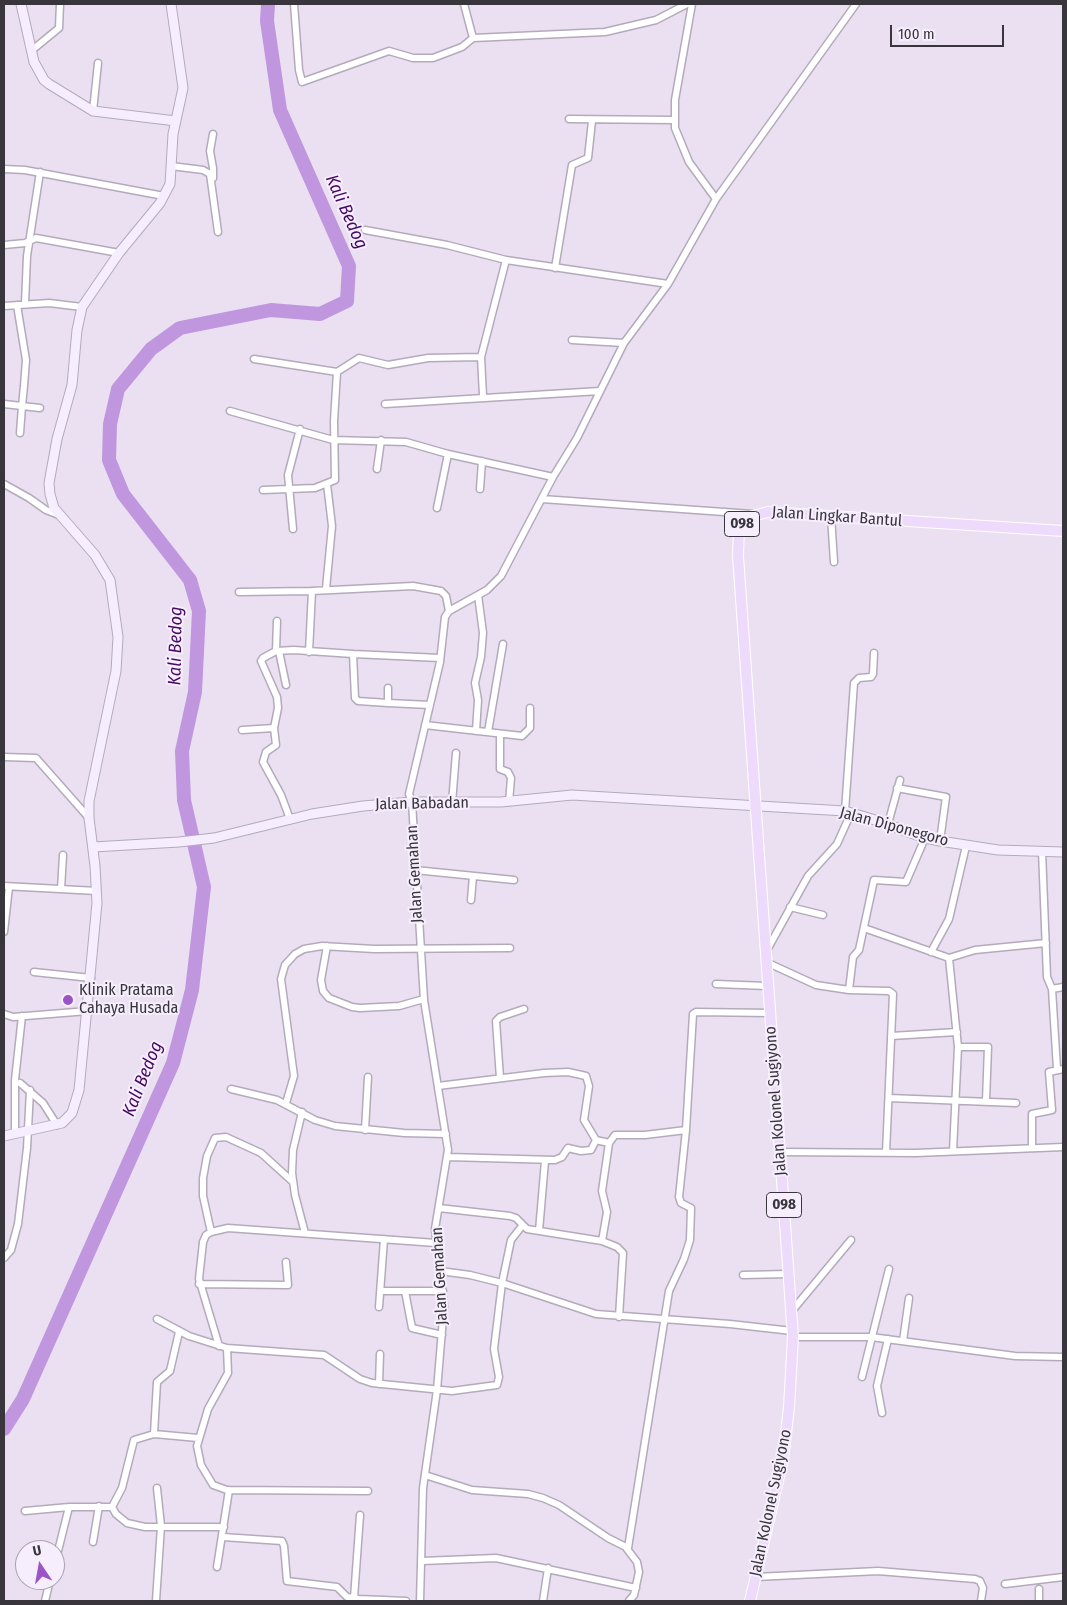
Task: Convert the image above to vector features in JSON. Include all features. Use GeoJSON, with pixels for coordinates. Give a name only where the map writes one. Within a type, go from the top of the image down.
{"type":"FeatureCollection","features":[{"type":"Feature","properties":{"kind":"main road"},"geometry":{"type":"LineString","coordinates":[[21,4],[31,51],[44,80],[77,103],[93,111],[176,121]]}},
{"type":"Feature","properties":{"kind":"main road"},"geometry":{"type":"LineString","coordinates":[[4,1136],[57,1125],[70,1117],[76,1104],[88,1011],[97,891],[93,846],[88,818],[95,766],[116,671],[118,648],[117,617],[112,586],[103,566],[59,515],[51,500],[50,477],[57,439],[72,385],[77,330],[82,307],[119,253],[164,196],[170,184],[176,121],[183,98],[184,80],[171,4]]}},
{"type":"Feature","properties":{"kind":"main road","name":"Jalan Lingkar Bantul"},"geometry":{"type":"LineString","coordinates":[[741,526],[754,514],[774,512],[1063,531]]}},
{"type":"Feature","properties":{"kind":"main road","name":"098"},"geometry":{"type":"LineString","coordinates":[[741,526],[737,546],[755,806]]}},
{"type":"Feature","properties":{"kind":"main road","name":"Jalan Babadan"},"geometry":{"type":"LineString","coordinates":[[93,846],[178,842],[214,838],[290,819],[362,806],[412,802],[509,802],[591,795],[755,806]]}},
{"type":"Feature","properties":{"kind":"main road","name":"Jalan Diponegoro"},"geometry":{"type":"LineString","coordinates":[[755,806],[848,812],[925,838],[966,846],[998,850],[1063,852]]}},
{"type":"Feature","properties":{"kind":"main road","name":"Jalan Kolonel Sugiyono"},"geometry":{"type":"LineString","coordinates":[[750,1601],[778,1486],[787,1433],[792,1334],[755,806]]}},
{"type":"Feature","properties":{"kind":"street"},"geometry":{"type":"LineString","coordinates":[[31,51],[59,28],[60,4]]}},
{"type":"Feature","properties":{"kind":"street"},"geometry":{"type":"LineString","coordinates":[[294,4],[299,70],[302,82],[389,51],[413,58],[432,58],[462,47],[473,38],[605,32],[656,20],[687,4]]}},
{"type":"Feature","properties":{"kind":"street"},"geometry":{"type":"LineString","coordinates":[[464,4],[473,38]]}},
{"type":"Feature","properties":{"kind":"street"},"geometry":{"type":"LineString","coordinates":[[692,4],[679,73],[674,120],[685,156],[716,199]]}},
{"type":"Feature","properties":{"kind":"street"},"geometry":{"type":"LineString","coordinates":[[239,592],[312,591],[413,586],[441,591],[446,596],[449,611],[478,595],[495,582],[501,576],[553,477],[577,438],[624,343],[668,284],[716,199],[856,4]]}},
{"type":"Feature","properties":{"kind":"street"},"geometry":{"type":"LineString","coordinates":[[93,111],[98,63]]}},
{"type":"Feature","properties":{"kind":"street"},"geometry":{"type":"LineString","coordinates":[[569,119],[592,121],[674,120]]}},
{"type":"Feature","properties":{"kind":"street"},"geometry":{"type":"LineString","coordinates":[[555,268],[572,166],[588,158],[592,121]]}},
{"type":"Feature","properties":{"kind":"street"},"geometry":{"type":"LineString","coordinates":[[213,134],[210,149],[218,232]]}},
{"type":"Feature","properties":{"kind":"street"},"geometry":{"type":"LineString","coordinates":[[171,166],[203,170],[209,173],[212,179]]}},
{"type":"Feature","properties":{"kind":"street"},"geometry":{"type":"LineString","coordinates":[[4,169],[40,172],[164,196]]}},
{"type":"Feature","properties":{"kind":"street"},"geometry":{"type":"LineString","coordinates":[[25,304],[27,256],[40,172]]}},
{"type":"Feature","properties":{"kind":"street"},"geometry":{"type":"LineString","coordinates":[[365,230],[447,245],[506,260],[668,284]]}},
{"type":"Feature","properties":{"kind":"street"},"geometry":{"type":"LineString","coordinates":[[4,245],[25,242],[36,238],[119,253]]}},
{"type":"Feature","properties":{"kind":"street"},"geometry":{"type":"LineString","coordinates":[[482,396],[481,357],[506,260]]}},
{"type":"Feature","properties":{"kind":"street"},"geometry":{"type":"LineString","coordinates":[[4,306],[48,304],[82,307]]}},
{"type":"Feature","properties":{"kind":"street"},"geometry":{"type":"LineString","coordinates":[[17,305],[26,360],[20,433]]}},
{"type":"Feature","properties":{"kind":"street"},"geometry":{"type":"LineString","coordinates":[[572,340],[624,343]]}},
{"type":"Feature","properties":{"kind":"street"},"geometry":{"type":"LineString","coordinates":[[254,358],[337,372],[359,358],[388,365],[428,358],[481,357]]}},
{"type":"Feature","properties":{"kind":"street"},"geometry":{"type":"LineString","coordinates":[[263,490],[315,488],[333,482],[336,476],[333,440],[337,372]]}},
{"type":"Feature","properties":{"kind":"street"},"geometry":{"type":"LineString","coordinates":[[385,404],[482,396],[600,391]]}},
{"type":"Feature","properties":{"kind":"street"},"geometry":{"type":"LineString","coordinates":[[4,404],[40,408]]}},
{"type":"Feature","properties":{"kind":"street"},"geometry":{"type":"LineString","coordinates":[[230,411],[300,429],[333,440],[406,442],[448,454],[553,477]]}},
{"type":"Feature","properties":{"kind":"street"},"geometry":{"type":"LineString","coordinates":[[293,529],[289,468],[300,429]]}},
{"type":"Feature","properties":{"kind":"street"},"geometry":{"type":"LineString","coordinates":[[377,470],[381,440]]}},
{"type":"Feature","properties":{"kind":"street"},"geometry":{"type":"LineString","coordinates":[[437,508],[448,454]]}},
{"type":"Feature","properties":{"kind":"street"},"geometry":{"type":"LineString","coordinates":[[480,490],[482,461]]}},
{"type":"Feature","properties":{"kind":"street"},"geometry":{"type":"LineString","coordinates":[[4,484],[46,510],[59,515]]}},
{"type":"Feature","properties":{"kind":"street"},"geometry":{"type":"LineString","coordinates":[[326,589],[332,526],[328,484]]}},
{"type":"Feature","properties":{"kind":"street"},"geometry":{"type":"LineString","coordinates":[[542,499],[754,514]]}},
{"type":"Feature","properties":{"kind":"street"},"geometry":{"type":"LineString","coordinates":[[725,512],[741,526]]}},
{"type":"Feature","properties":{"kind":"street"},"geometry":{"type":"LineString","coordinates":[[831,516],[834,562]]}},
{"type":"Feature","properties":{"kind":"street"},"geometry":{"type":"LineString","coordinates":[[309,652],[312,591]]}},
{"type":"Feature","properties":{"kind":"street"},"geometry":{"type":"LineString","coordinates":[[476,731],[478,700],[475,683],[481,656],[483,633],[478,595]]}},
{"type":"Feature","properties":{"kind":"street","name":"Jalan Gemahan"},"geometry":{"type":"LineString","coordinates":[[420,1601],[422,1507],[437,1390],[444,1291],[436,1243],[439,1208],[448,1157],[424,999],[419,948],[412,802],[409,794],[440,658],[445,617],[449,611]]}},
{"type":"Feature","properties":{"kind":"street"},"geometry":{"type":"LineString","coordinates":[[277,621],[277,651],[286,684]]}},
{"type":"Feature","properties":{"kind":"street"},"geometry":{"type":"LineString","coordinates":[[488,732],[503,644]]}},
{"type":"Feature","properties":{"kind":"street"},"geometry":{"type":"LineString","coordinates":[[290,819],[264,762],[266,752],[276,745],[274,728],[277,719],[277,697],[261,662],[263,658],[277,651],[440,658]]}},
{"type":"Feature","properties":{"kind":"street"},"geometry":{"type":"LineString","coordinates":[[874,653],[872,674],[870,677],[859,678],[854,683],[848,812],[837,844],[808,876],[790,907],[765,958],[812,984],[850,990],[892,992],[886,1153]]}},
{"type":"Feature","properties":{"kind":"street"},"geometry":{"type":"LineString","coordinates":[[353,654],[355,698],[358,701],[430,705]]}},
{"type":"Feature","properties":{"kind":"street"},"geometry":{"type":"LineString","coordinates":[[388,688],[388,703]]}},
{"type":"Feature","properties":{"kind":"street"},"geometry":{"type":"LineString","coordinates":[[425,725],[520,736],[527,733],[530,728],[530,708]]}},
{"type":"Feature","properties":{"kind":"street"},"geometry":{"type":"LineString","coordinates":[[242,730],[274,728]]}},
{"type":"Feature","properties":{"kind":"street"},"geometry":{"type":"LineString","coordinates":[[500,734],[500,769],[508,772],[511,778],[509,802]]}},
{"type":"Feature","properties":{"kind":"street"},"geometry":{"type":"LineString","coordinates":[[452,803],[456,753]]}},
{"type":"Feature","properties":{"kind":"street"},"geometry":{"type":"LineString","coordinates":[[4,757],[36,758],[88,818]]}},
{"type":"Feature","properties":{"kind":"street"},"geometry":{"type":"LineString","coordinates":[[888,824],[900,780]]}},
{"type":"Feature","properties":{"kind":"street"},"geometry":{"type":"LineString","coordinates":[[898,788],[946,797],[940,841]]}},
{"type":"Feature","properties":{"kind":"street"},"geometry":{"type":"LineString","coordinates":[[850,990],[853,957],[859,950],[874,880],[906,882],[925,838]]}},
{"type":"Feature","properties":{"kind":"street"},"geometry":{"type":"LineString","coordinates":[[931,952],[949,919],[966,846]]}},
{"type":"Feature","properties":{"kind":"street"},"geometry":{"type":"LineString","coordinates":[[1032,1148],[1032,1114],[1052,1110],[1050,1072],[1060,1069],[1052,989],[1047,980],[1042,851]]}},
{"type":"Feature","properties":{"kind":"street"},"geometry":{"type":"LineString","coordinates":[[61,889],[64,856]]}},
{"type":"Feature","properties":{"kind":"street"},"geometry":{"type":"LineString","coordinates":[[415,870],[514,880]]}},
{"type":"Feature","properties":{"kind":"street"},"geometry":{"type":"LineString","coordinates":[[471,900],[473,876]]}},
{"type":"Feature","properties":{"kind":"street"},"geometry":{"type":"LineString","coordinates":[[4,932],[6,887],[97,891]]}},
{"type":"Feature","properties":{"kind":"street"},"geometry":{"type":"LineString","coordinates":[[790,907],[823,915]]}},
{"type":"Feature","properties":{"kind":"street"},"geometry":{"type":"LineString","coordinates":[[864,928],[949,958],[975,950],[1046,943]]}},
{"type":"Feature","properties":{"kind":"street"},"geometry":{"type":"LineString","coordinates":[[327,946],[321,980],[323,991],[329,998],[352,1007],[360,1008],[399,1006],[424,999]]}},
{"type":"Feature","properties":{"kind":"street"},"geometry":{"type":"LineString","coordinates":[[286,1103],[294,1076],[283,1000],[282,971],[290,958],[299,951],[327,946],[374,949],[510,948]]}},
{"type":"Feature","properties":{"kind":"street"},"geometry":{"type":"LineString","coordinates":[[949,958],[958,1032],[953,1151]]}},
{"type":"Feature","properties":{"kind":"street"},"geometry":{"type":"LineString","coordinates":[[34,972],[91,978]]}},
{"type":"Feature","properties":{"kind":"street"},"geometry":{"type":"LineString","coordinates":[[716,984],[767,986]]}},
{"type":"Feature","properties":{"kind":"street"},"geometry":{"type":"LineString","coordinates":[[1052,989],[1063,987]]}},
{"type":"Feature","properties":{"kind":"street"},"geometry":{"type":"LineString","coordinates":[[500,1078],[496,1022],[500,1017],[524,1008]]}},
{"type":"Feature","properties":{"kind":"street"},"geometry":{"type":"LineString","coordinates":[[4,1014],[22,1016],[88,1011]]}},
{"type":"Feature","properties":{"kind":"street"},"geometry":{"type":"LineString","coordinates":[[626,1549],[669,1291],[673,1278],[684,1259],[690,1240],[691,1208],[680,1202],[678,1197],[686,1130],[693,1013],[770,1013]]}},
{"type":"Feature","properties":{"kind":"street"},"geometry":{"type":"LineString","coordinates":[[15,1133],[15,1080],[22,1016]]}},
{"type":"Feature","properties":{"kind":"street"},"geometry":{"type":"LineString","coordinates":[[891,1036],[958,1032]]}},
{"type":"Feature","properties":{"kind":"street"},"geometry":{"type":"LineString","coordinates":[[958,1046],[988,1047],[986,1101]]}},
{"type":"Feature","properties":{"kind":"street"},"geometry":{"type":"LineString","coordinates":[[438,1086],[557,1072],[586,1076],[590,1086],[584,1120],[596,1140],[609,1143]]}},
{"type":"Feature","properties":{"kind":"street"},"geometry":{"type":"LineString","coordinates":[[366,1130],[368,1077]]}},
{"type":"Feature","properties":{"kind":"street"},"geometry":{"type":"LineString","coordinates":[[20,1083],[30,1090],[48,1109],[57,1125]]}},
{"type":"Feature","properties":{"kind":"street"},"geometry":{"type":"LineString","coordinates":[[231,1089],[265,1096],[286,1103],[315,1120],[335,1126],[366,1130],[446,1134]]}},
{"type":"Feature","properties":{"kind":"street"},"geometry":{"type":"LineString","coordinates":[[4,1258],[11,1250],[18,1224],[27,1148],[26,1131],[30,1090]]}},
{"type":"Feature","properties":{"kind":"street"},"geometry":{"type":"LineString","coordinates":[[888,1098],[956,1099],[1016,1103]]}},
{"type":"Feature","properties":{"kind":"street"},"geometry":{"type":"LineString","coordinates":[[302,1112],[294,1150],[293,1182],[305,1233]]}},
{"type":"Feature","properties":{"kind":"street"},"geometry":{"type":"LineString","coordinates":[[299,1128],[315,1120]]}},
{"type":"Feature","properties":{"kind":"street"},"geometry":{"type":"LineString","coordinates":[[602,1242],[607,1212],[602,1191],[609,1143],[615,1135],[645,1135],[686,1130]]}},
{"type":"Feature","properties":{"kind":"street"},"geometry":{"type":"LineString","coordinates":[[211,1232],[204,1202],[203,1178],[206,1156],[215,1138],[226,1137],[261,1153],[293,1182]]}},
{"type":"Feature","properties":{"kind":"street"},"geometry":{"type":"LineString","coordinates":[[448,1157],[545,1161],[562,1157],[568,1148],[581,1151],[591,1150],[596,1140]]}},
{"type":"Feature","properties":{"kind":"street"},"geometry":{"type":"LineString","coordinates":[[779,1152],[886,1153],[1063,1147]]}},
{"type":"Feature","properties":{"kind":"street"},"geometry":{"type":"LineString","coordinates":[[540,1231],[545,1161]]}},
{"type":"Feature","properties":{"kind":"street"},"geometry":{"type":"LineString","coordinates":[[439,1208],[514,1217],[527,1229],[617,1246],[623,1253],[619,1317]]}},
{"type":"Feature","properties":{"kind":"street"},"geometry":{"type":"LineString","coordinates":[[157,1319],[179,1332],[227,1348],[324,1355],[360,1379],[379,1384],[452,1391],[498,1384],[500,1377],[494,1349],[502,1283],[511,1240],[522,1226]]}},
{"type":"Feature","properties":{"kind":"street"},"geometry":{"type":"LineString","coordinates":[[219,1346],[199,1284],[203,1242],[206,1235],[211,1232],[228,1228],[436,1243]]}},
{"type":"Feature","properties":{"kind":"street"},"geometry":{"type":"LineString","coordinates":[[379,1306],[384,1239]]}},
{"type":"Feature","properties":{"kind":"street"},"geometry":{"type":"LineString","coordinates":[[791,1312],[852,1240]]}},
{"type":"Feature","properties":{"kind":"street"},"geometry":{"type":"LineString","coordinates":[[199,1284],[288,1285],[286,1262]]}},
{"type":"Feature","properties":{"kind":"street"},"geometry":{"type":"LineString","coordinates":[[862,1378],[889,1269]]}},
{"type":"Feature","properties":{"kind":"street"},"geometry":{"type":"LineString","coordinates":[[440,1271],[502,1283],[596,1314],[665,1319],[792,1334],[871,1337],[1017,1356],[1063,1357]]}},
{"type":"Feature","properties":{"kind":"street"},"geometry":{"type":"LineString","coordinates":[[743,1275],[788,1274]]}},
{"type":"Feature","properties":{"kind":"street"},"geometry":{"type":"LineString","coordinates":[[405,1291],[412,1328],[442,1335]]}},
{"type":"Feature","properties":{"kind":"street"},"geometry":{"type":"LineString","coordinates":[[381,1292],[444,1291]]}},
{"type":"Feature","properties":{"kind":"street"},"geometry":{"type":"LineString","coordinates":[[903,1341],[909,1298]]}},
{"type":"Feature","properties":{"kind":"street"},"geometry":{"type":"LineString","coordinates":[[154,1434],[157,1382],[170,1371],[179,1332]]}},
{"type":"Feature","properties":{"kind":"street"},"geometry":{"type":"LineString","coordinates":[[882,1413],[877,1386],[888,1339]]}},
{"type":"Feature","properties":{"kind":"street"},"geometry":{"type":"LineString","coordinates":[[227,1348],[228,1374],[208,1409],[198,1438],[198,1452],[205,1476],[215,1487],[229,1490],[368,1491]]}},
{"type":"Feature","properties":{"kind":"street"},"geometry":{"type":"LineString","coordinates":[[379,1384],[380,1354]]}},
{"type":"Feature","properties":{"kind":"street"},"geometry":{"type":"LineString","coordinates":[[112,1507],[122,1488],[134,1440],[154,1434],[198,1438]]}},
{"type":"Feature","properties":{"kind":"street"},"geometry":{"type":"LineString","coordinates":[[425,1475],[472,1490],[528,1494],[559,1505],[626,1549],[639,1568],[636,1588],[629,1601]]}},
{"type":"Feature","properties":{"kind":"street"},"geometry":{"type":"LineString","coordinates":[[156,1601],[161,1526],[157,1488]]}},
{"type":"Feature","properties":{"kind":"street"},"geometry":{"type":"LineString","coordinates":[[217,1568],[229,1490]]}},
{"type":"Feature","properties":{"kind":"street"},"geometry":{"type":"LineString","coordinates":[[25,1511],[99,1506],[112,1507]]}},
{"type":"Feature","properties":{"kind":"street"},"geometry":{"type":"LineString","coordinates":[[93,1542],[99,1506]]}},
{"type":"Feature","properties":{"kind":"street"},"geometry":{"type":"LineString","coordinates":[[112,1507],[116,1514],[126,1523],[145,1527],[224,1527]]}},
{"type":"Feature","properties":{"kind":"street"},"geometry":{"type":"LineString","coordinates":[[61,1540],[69,1508]]}},
{"type":"Feature","properties":{"kind":"street"},"geometry":{"type":"LineString","coordinates":[[354,1598],[360,1515]]}},
{"type":"Feature","properties":{"kind":"street"},"geometry":{"type":"LineString","coordinates":[[223,1537],[282,1542],[284,1546],[286,1581],[338,1587],[347,1597],[406,1601]]}},
{"type":"Feature","properties":{"kind":"street"},"geometry":{"type":"LineString","coordinates":[[422,1561],[496,1558],[636,1588]]}},
{"type":"Feature","properties":{"kind":"street"},"geometry":{"type":"LineString","coordinates":[[543,1601],[548,1568]]}},
{"type":"Feature","properties":{"kind":"street"},"geometry":{"type":"LineString","coordinates":[[756,1577],[878,1571],[975,1579],[980,1581],[983,1588],[981,1601]]}},
{"type":"Feature","properties":{"kind":"street"},"geometry":{"type":"LineString","coordinates":[[1005,1584],[1024,1584],[1063,1577]]}},
{"type":"Feature","properties":{"kind":"street"},"geometry":{"type":"LineString","coordinates":[[1038,1601],[1039,1589]]}},
{"type":"Feature","properties":{"kind":"waterway","name":"Kali Bedog"},"geometry":{"type":"LineString","coordinates":[[4,1429],[23,1399],[173,1063],[192,990],[204,887],[184,800],[182,751],[195,692],[199,611],[190,580],[123,494],[109,460],[110,424],[118,389],[151,349],[180,328],[271,310],[320,314],[347,301],[349,266],[280,110],[267,21],[268,4]]}},
{"type":"Feature","properties":{"kind":"place","name":"Klinik Pratama Cahaya Husada"},"geometry":{"type":"Point","coordinates":[68,1000]}}]}
